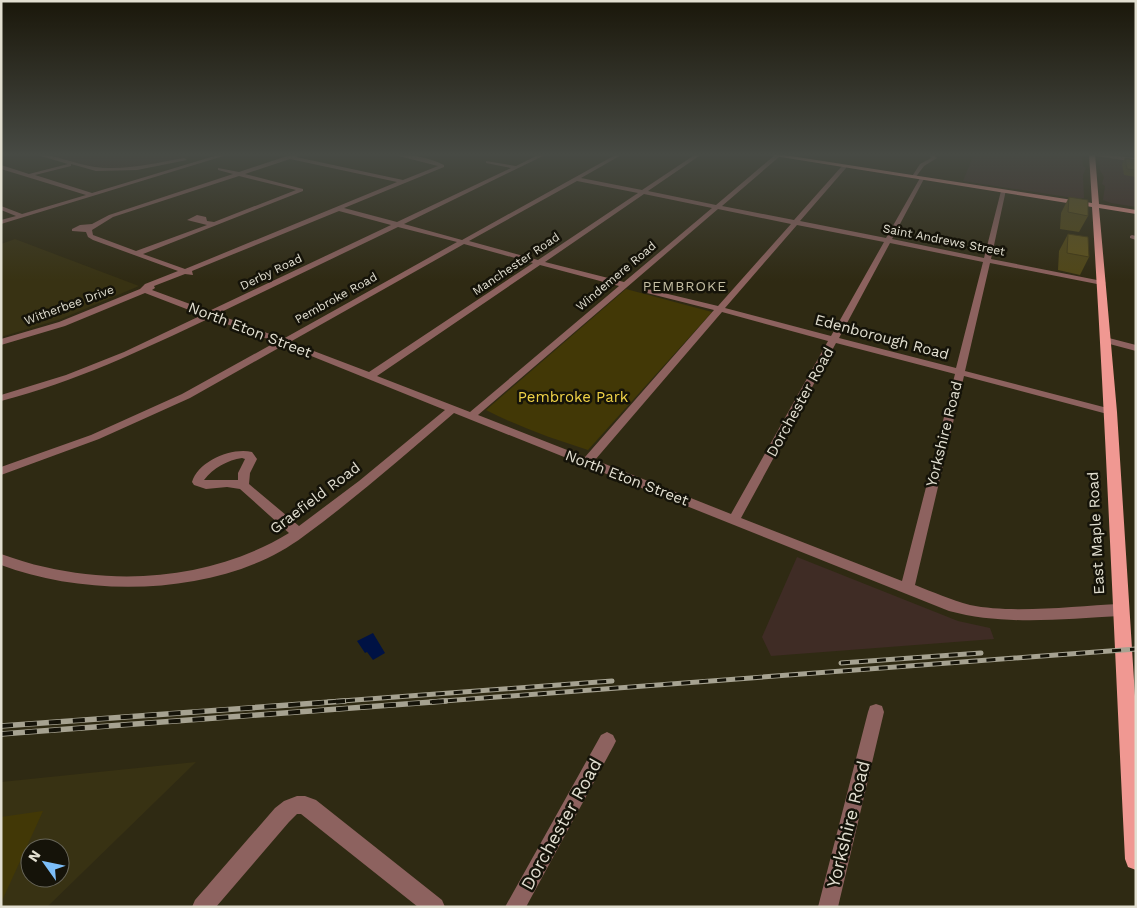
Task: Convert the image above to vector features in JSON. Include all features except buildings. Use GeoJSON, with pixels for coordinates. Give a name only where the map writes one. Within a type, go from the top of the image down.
{"type":"FeatureCollection","features":[{"type":"Feature","properties":{"kind":"main road"},"geometry":{"type":"LineString","coordinates":[[1049,196],[1136,211]]}},
{"type":"Feature","properties":{"kind":"main road","name":"East Maple Road"},"geometry":{"type":"LineString","coordinates":[[1095,196],[1111,412],[1120,610],[1131,704],[1136,859]]}},
{"type":"Feature","properties":{"kind":"street"},"geometry":{"type":"LineString","coordinates":[[1,222],[85,196]]}},
{"type":"Feature","properties":{"kind":"street"},"geometry":{"type":"LineString","coordinates":[[169,196],[112,216],[91,228],[89,234],[93,238],[187,272]]}},
{"type":"Feature","properties":{"kind":"street"},"geometry":{"type":"LineString","coordinates":[[184,196],[190,198]]}},
{"type":"Feature","properties":{"kind":"street"},"geometry":{"type":"LineString","coordinates":[[136,254],[288,196]]}},
{"type":"Feature","properties":{"kind":"street","name":"Witherbee Drive"},"geometry":{"type":"LineString","coordinates":[[1,342],[62,324],[144,290],[154,288],[187,272],[370,196]]}},
{"type":"Feature","properties":{"kind":"street","name":"Derby Road"},"geometry":{"type":"LineString","coordinates":[[1,398],[95,367],[458,196]]}},
{"type":"Feature","properties":{"kind":"street","name":"Pembroke Road"},"geometry":{"type":"LineString","coordinates":[[1,470],[80,443],[145,416],[186,396],[545,196]]}},
{"type":"Feature","properties":{"kind":"street","name":"Manchester Road"},"geometry":{"type":"LineString","coordinates":[[370,376],[637,196]]}},
{"type":"Feature","properties":{"kind":"street","name":"Saint Andrews Street"},"geometry":{"type":"LineString","coordinates":[[665,196],[1102,283]]}},
{"type":"Feature","properties":{"kind":"street","name":"Windemere Road"},"geometry":{"type":"LineString","coordinates":[[471,416],[728,196]]}},
{"type":"Feature","properties":{"kind":"street"},"geometry":{"type":"LineString","coordinates":[[587,462],[818,196]]}},
{"type":"Feature","properties":{"kind":"street","name":"Dorchester Road"},"geometry":{"type":"LineString","coordinates":[[734,519],[913,196]]}},
{"type":"Feature","properties":{"kind":"street","name":"Yorkshire Road"},"geometry":{"type":"LineString","coordinates":[[907,589],[1003,196]]}},
{"type":"Feature","properties":{"kind":"street"},"geometry":{"type":"LineString","coordinates":[[1,208],[23,216]]}},
{"type":"Feature","properties":{"kind":"street"},"geometry":{"type":"LineString","coordinates":[[339,210],[625,285]]}},
{"type":"Feature","properties":{"kind":"street"},"geometry":{"type":"LineString","coordinates":[[204,222],[214,224]]}},
{"type":"Feature","properties":{"kind":"street","name":"North Eton Street"},"geometry":{"type":"LineString","coordinates":[[144,290],[370,376],[949,605],[987,614],[1120,610]]}},
{"type":"Feature","properties":{"kind":"street","name":"Edenborough Road"},"geometry":{"type":"LineString","coordinates":[[646,290],[1111,412]]}},
{"type":"Feature","properties":{"kind":"street"},"geometry":{"type":"LineString","coordinates":[[1106,344],[1136,348]]}},
{"type":"Feature","properties":{"kind":"street"},"geometry":{"type":"LineString","coordinates":[[1106,344],[1136,354]]}},
{"type":"Feature","properties":{"kind":"street","name":"Graefield Road"},"geometry":{"type":"LineString","coordinates":[[1,560],[27,568],[70,577],[115,581],[168,580],[225,569],[252,559],[299,534],[454,409]]}},
{"type":"Feature","properties":{"kind":"street"},"geometry":{"type":"LineString","coordinates":[[243,486],[299,534]]}},
{"type":"Feature","properties":{"kind":"street","name":"Yorkshire Road"},"geometry":{"type":"LineString","coordinates":[[828,907],[876,712]]}},
{"type":"Feature","properties":{"kind":"street","name":"Dorchester Road"},"geometry":{"type":"LineString","coordinates":[[514,907],[607,741]]}},
{"type":"Feature","properties":{"kind":"street"},"geometry":{"type":"LineString","coordinates":[[202,907],[282,814],[291,807],[300,804],[309,807],[435,907]]}},
{"type":"Feature","properties":{"kind":"shaded area"},"geometry":{"type":"Polygon","coordinates":[[[1063,196],[1084,196],[1084,198],[1063,196]]]}},
{"type":"Feature","properties":{"kind":"shaded area"},"geometry":{"type":"Polygon","coordinates":[[[1104,196],[1136,196],[1136,207],[1111,203],[1103,200],[1104,196]]]}},
{"type":"Feature","properties":{"kind":"shaded area"},"geometry":{"type":"Polygon","coordinates":[[[15,239],[139,286],[61,319],[1,337],[1,244],[15,239]]]}},
{"type":"Feature","properties":{"kind":"shaded area"},"geometry":{"type":"Polygon","coordinates":[[[797,557],[958,621],[990,628],[994,639],[771,656],[762,637],[797,557]]]}},
{"type":"Feature","properties":{"kind":"shaded area"},"geometry":{"type":"Polygon","coordinates":[[[373,633],[385,653],[373,660],[367,652],[365,653],[357,641],[373,633]]]}},
{"type":"Feature","properties":{"kind":"shaded area"},"geometry":{"type":"Polygon","coordinates":[[[196,762],[70,885],[70,838],[20,838],[20,888],[67,888],[47,907],[1,907],[1,782],[196,762]]]}},
{"type":"Feature","properties":{"kind":"green space","name":"Pembroke Park"},"geometry":{"type":"Polygon","coordinates":[[[626,289],[712,312],[588,450],[536,432],[486,410],[626,289]]]}},
{"type":"Feature","properties":{"kind":"green space"},"geometry":{"type":"Polygon","coordinates":[[[43,811],[31,838],[20,838],[20,861],[1,903],[1,817],[43,811]]]}},
{"type":"Feature","properties":{"kind":"railway"},"geometry":{"type":"LineString","coordinates":[[430,702],[1136,649]]}},
{"type":"Feature","properties":{"kind":"railway"},"geometry":{"type":"LineString","coordinates":[[841,663],[981,653]]}},
{"type":"Feature","properties":{"kind":"railway"},"geometry":{"type":"LineString","coordinates":[[328,702],[612,681]]}},
{"type":"Feature","properties":{"kind":"railway"},"geometry":{"type":"LineString","coordinates":[[1,726],[345,701]]}},
{"type":"Feature","properties":{"kind":"railway"},"geometry":{"type":"LineString","coordinates":[[1,734],[446,701]]}},
{"type":"Feature","properties":{"kind":"district","name":"PEMBROKE"},"geometry":{"type":"Point","coordinates":[685,286]}}]}
